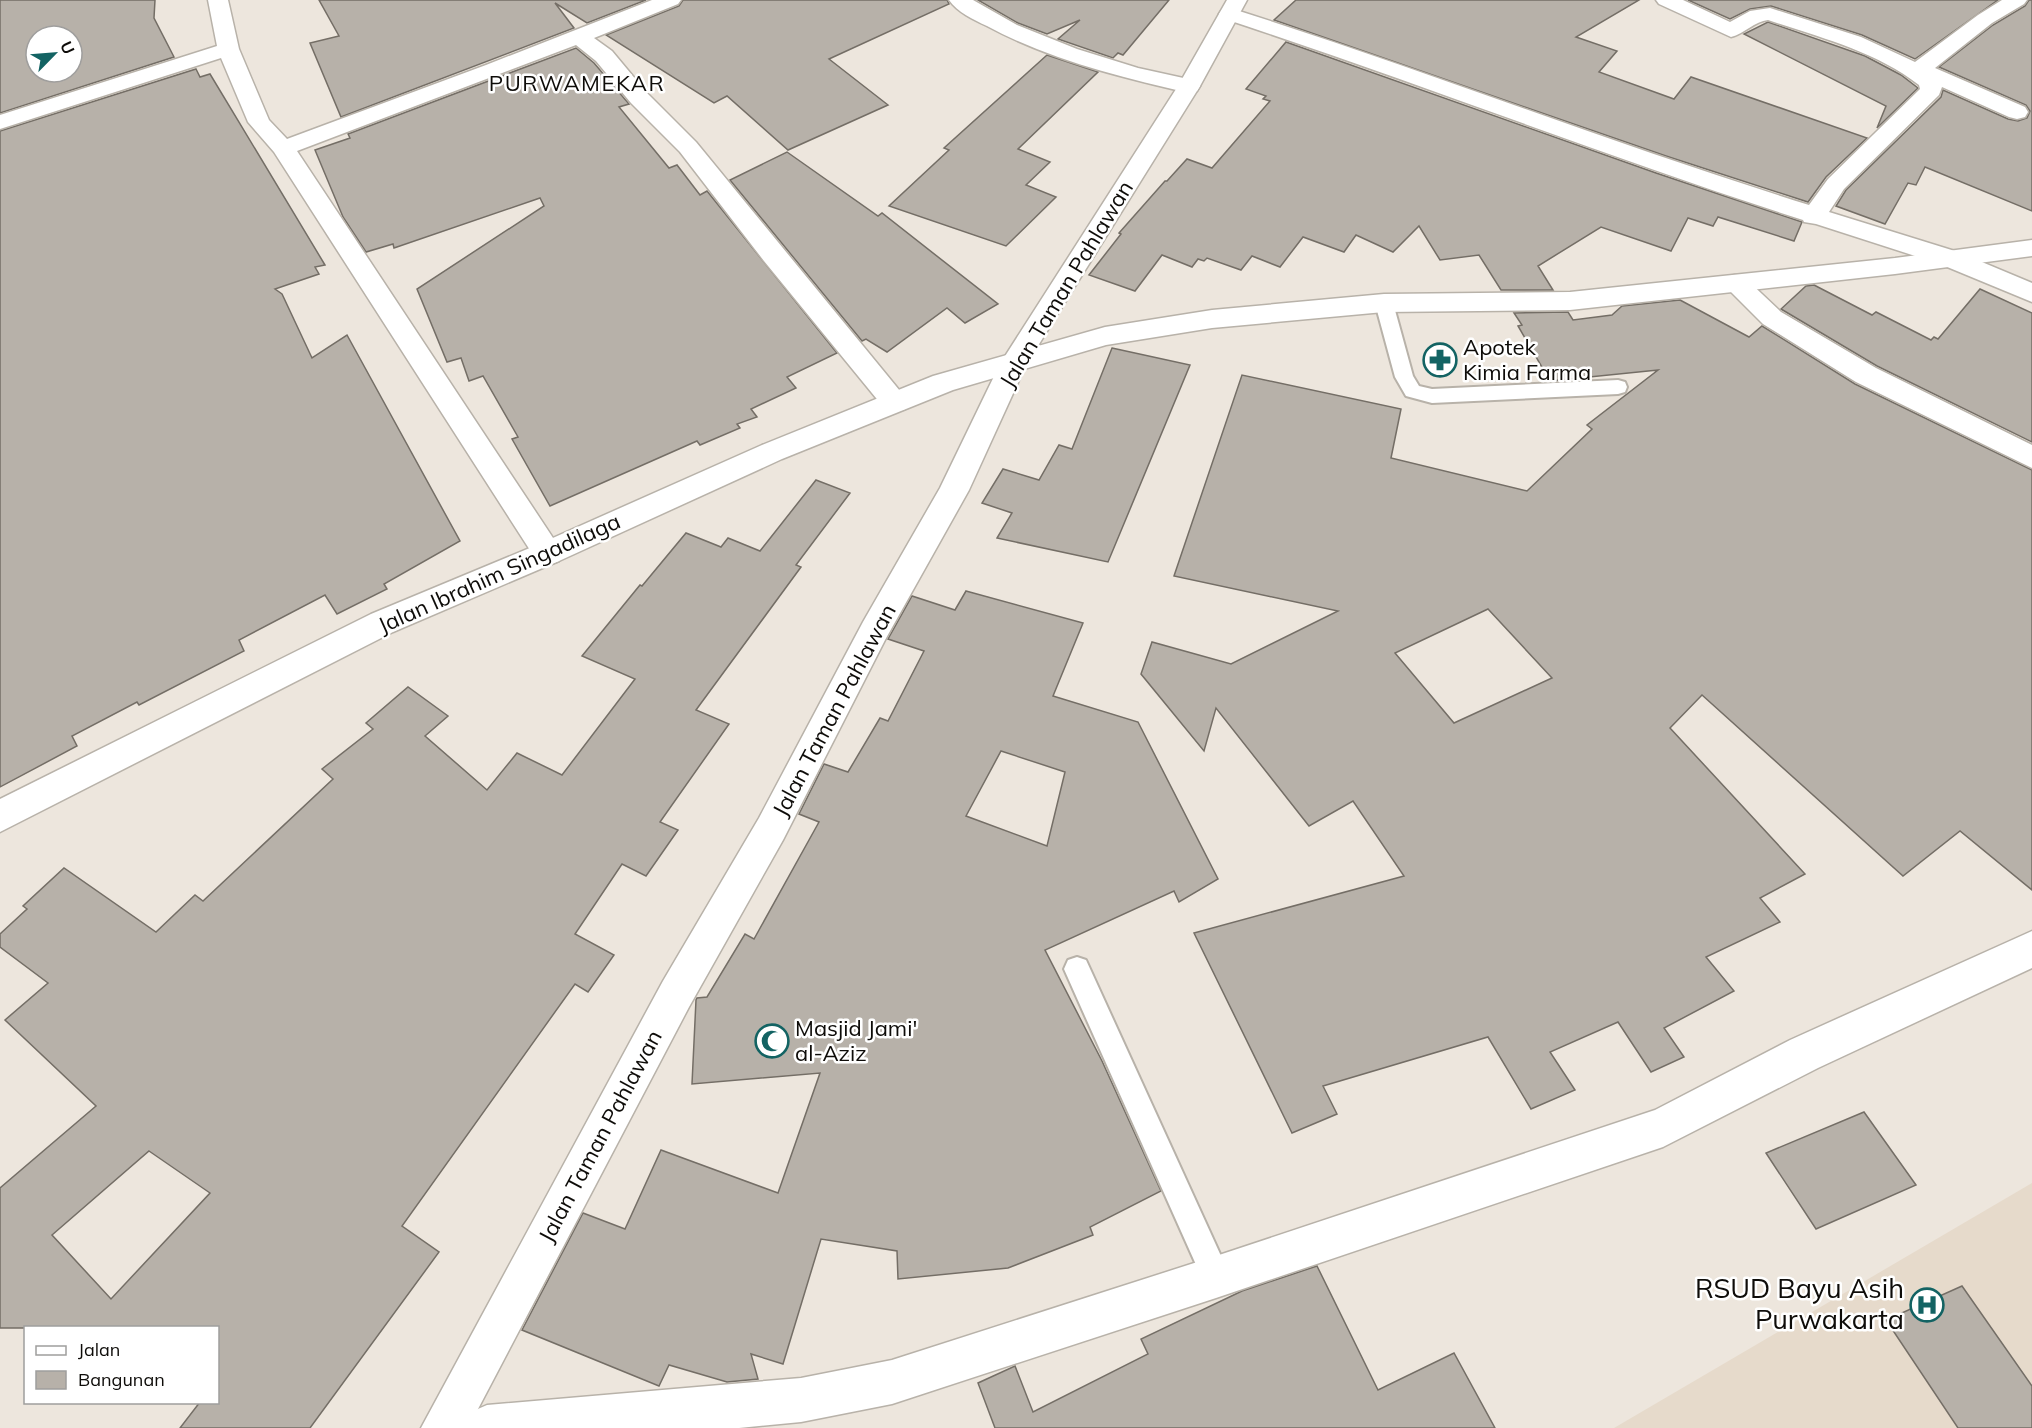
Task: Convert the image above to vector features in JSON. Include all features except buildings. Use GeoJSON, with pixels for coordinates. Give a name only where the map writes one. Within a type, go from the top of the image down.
{"type":"FeatureCollection","features":[{"type":"Feature","properties":{"kind":"main road"},"geometry":{"type":"LineString","coordinates":[[218,0],[228,48],[258,122],[284,148],[548,552]]}},
{"type":"Feature","properties":{"kind":"main road"},"geometry":{"type":"LineString","coordinates":[[284,148],[671,0]]}},
{"type":"Feature","properties":{"kind":"main road"},"geometry":{"type":"LineString","coordinates":[[959,0],[977,13],[1039,43],[1156,79],[1189,86]]}},
{"type":"Feature","properties":{"kind":"main road"},"geometry":{"type":"LineString","coordinates":[[1666,0],[1731,31],[1757,15],[1770,14],[1884,55],[2017,112]]}},
{"type":"Feature","properties":{"kind":"main road"},"geometry":{"type":"LineString","coordinates":[[1919,71],[1985,19],[2018,0]]}},
{"type":"Feature","properties":{"kind":"main road"},"geometry":{"type":"LineString","coordinates":[[1233,7],[1495,106],[1813,217],[1949,258],[2032,293]]}},
{"type":"Feature","properties":{"kind":"main road","name":"Jalan Taman Pahlawan"},"geometry":{"type":"LineString","coordinates":[[444,1428],[676,994],[771,830],[874,631],[954,490],[1013,364],[1189,86],[1233,7]]}},
{"type":"Feature","properties":{"kind":"main road"},"geometry":{"type":"LineString","coordinates":[[579,37],[604,56],[639,98],[688,147],[773,255],[895,402]]}},
{"type":"Feature","properties":{"kind":"main road"},"geometry":{"type":"LineString","coordinates":[[0,122],[228,48]]}},
{"type":"Feature","properties":{"kind":"main road"},"geometry":{"type":"LineString","coordinates":[[1813,217],[1836,184],[1931,90],[1930,83],[1919,71]]}},
{"type":"Feature","properties":{"kind":"main road","name":"Jalan Ibrahim Singadilaga"},"geometry":{"type":"LineString","coordinates":[[0,816],[382,623],[772,452],[943,383],[1105,336],[1212,319],[1384,303],[1570,301],[2032,248]]}},
{"type":"Feature","properties":{"kind":"main road"},"geometry":{"type":"LineString","coordinates":[[1735,283],[1772,318],[1866,375],[2032,457]]}},
{"type":"Feature","properties":{"kind":"main road"},"geometry":{"type":"LineString","coordinates":[[487,1428],[801,1400],[880,1384],[1216,1277],[1663,1127],[1804,1054],[2028,957]]}},
{"type":"Feature","properties":{"kind":"lane"},"geometry":{"type":"LineString","coordinates":[[1384,303],[1404,376],[1413,391],[1432,396],[1618,387]]}},
{"type":"Feature","properties":{"kind":"lane"},"geometry":{"type":"LineString","coordinates":[[1077,969],[1216,1277]]}},
{"type":"Feature","properties":{"kind":"shaded area","name":"RSUD Bayu Asih Purwakarta"},"geometry":{"type":"Polygon","coordinates":[[[2032,1183],[2032,1428],[1614,1428],[2032,1183]]]}},
{"type":"Feature","properties":{"kind":"place","name":"Apotek Kimia Farma"},"geometry":{"type":"Point","coordinates":[1440,360]}},
{"type":"Feature","properties":{"kind":"place","name":"Masjid Jami' al-Aziz"},"geometry":{"type":"Point","coordinates":[772,1041]}},
{"type":"Feature","properties":{"kind":"place","name":"RSUD Bayu Asih Purwakarta"},"geometry":{"type":"Point","coordinates":[1927,1305]}},
{"type":"Feature","properties":{"kind":"district","name":"PURWAMEKAR"},"geometry":{"type":"Point","coordinates":[577,83]}}]}
